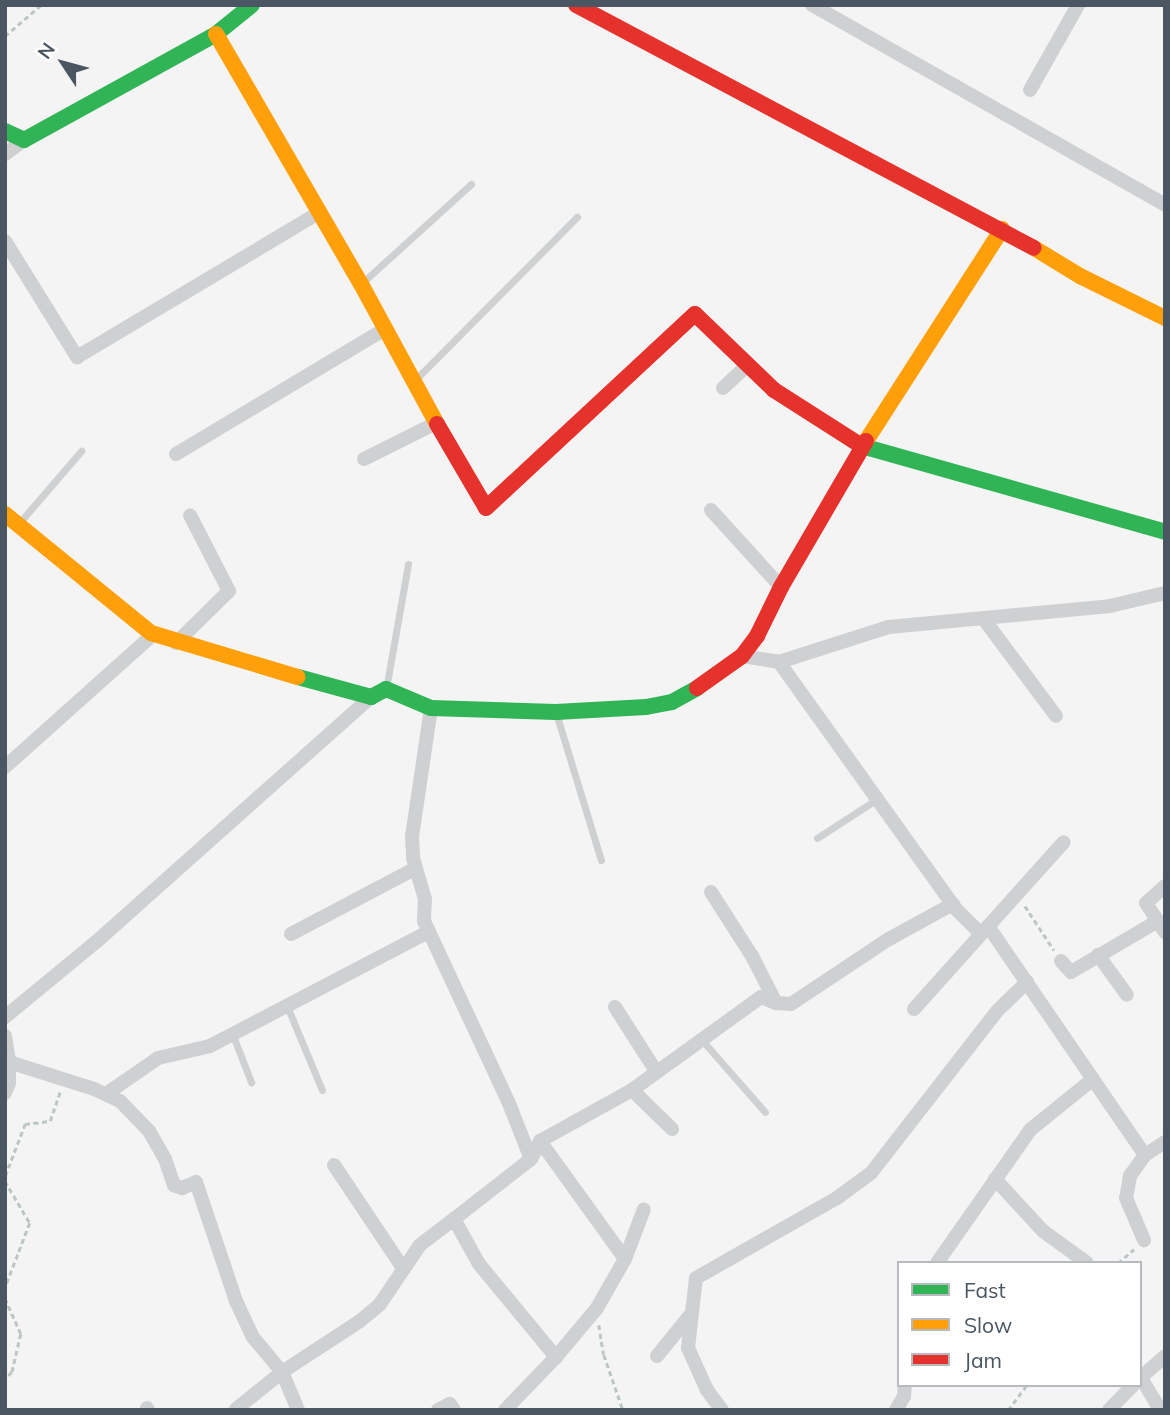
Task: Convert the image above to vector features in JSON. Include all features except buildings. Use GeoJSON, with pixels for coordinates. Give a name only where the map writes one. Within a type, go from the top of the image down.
{"type":"FeatureCollection","features":[{"type":"Feature","properties":{"kind":"street"},"geometry":{"type":"LineString","coordinates":[[5,154],[24,140],[216,34],[252,5]]}},
{"type":"Feature","properties":{"kind":"street"},"geometry":{"type":"LineString","coordinates":[[576,5],[1002,229],[1080,276],[1165,318]]}},
{"type":"Feature","properties":{"kind":"street"},"geometry":{"type":"LineString","coordinates":[[812,5],[1165,205]]}},
{"type":"Feature","properties":{"kind":"street"},"geometry":{"type":"LineString","coordinates":[[1030,90],[1078,5]]}},
{"type":"Feature","properties":{"kind":"street"},"geometry":{"type":"LineString","coordinates":[[216,34],[320,212],[412,382],[486,508],[695,314],[774,390],[863,446],[1165,532]]}},
{"type":"Feature","properties":{"kind":"street"},"geometry":{"type":"LineString","coordinates":[[5,131],[10,136],[24,140]]}},
{"type":"Feature","properties":{"kind":"street"},"geometry":{"type":"LineString","coordinates":[[5,240],[77,357],[320,212]]}},
{"type":"Feature","properties":{"kind":"street"},"geometry":{"type":"LineString","coordinates":[[5,1017],[96,942],[371,697],[386,689],[431,708],[556,712],[646,707],[672,702],[742,656],[757,636],[781,587],[863,446],[1002,229]]}},
{"type":"Feature","properties":{"kind":"street"},"geometry":{"type":"LineString","coordinates":[[176,454],[385,330]]}},
{"type":"Feature","properties":{"kind":"street"},"geometry":{"type":"LineString","coordinates":[[723,388],[748,365]]}},
{"type":"Feature","properties":{"kind":"street"},"geometry":{"type":"LineString","coordinates":[[364,460],[436,423]]}},
{"type":"Feature","properties":{"kind":"street"},"geometry":{"type":"LineString","coordinates":[[711,510],[781,587]]}},
{"type":"Feature","properties":{"kind":"street"},"geometry":{"type":"LineString","coordinates":[[176,643],[229,591],[190,515]]}},
{"type":"Feature","properties":{"kind":"street"},"geometry":{"type":"LineString","coordinates":[[10,520],[150,633],[176,643],[371,697]]}},
{"type":"Feature","properties":{"kind":"street"},"geometry":{"type":"LineString","coordinates":[[742,656],[779,662],[889,627],[1110,606],[1165,593]]}},
{"type":"Feature","properties":{"kind":"street"},"geometry":{"type":"LineString","coordinates":[[983,618],[1056,716]]}},
{"type":"Feature","properties":{"kind":"street"},"geometry":{"type":"LineString","coordinates":[[5,767],[148,639],[150,633]]}},
{"type":"Feature","properties":{"kind":"street"},"geometry":{"type":"LineString","coordinates":[[779,662],[953,904],[984,929],[1027,982],[1145,1155]]}},
{"type":"Feature","properties":{"kind":"street"},"geometry":{"type":"LineString","coordinates":[[431,708],[412,836],[416,868],[425,899],[424,921],[508,1101],[531,1159]]}},
{"type":"Feature","properties":{"kind":"street"},"geometry":{"type":"LineString","coordinates":[[914,1009],[1064,842]]}},
{"type":"Feature","properties":{"kind":"street"},"geometry":{"type":"LineString","coordinates":[[291,934],[416,868]]}},
{"type":"Feature","properties":{"kind":"street"},"geometry":{"type":"LineString","coordinates":[[1061,961],[1071,972],[1098,955],[1161,926],[1146,903],[1165,886]]}},
{"type":"Feature","properties":{"kind":"street"},"geometry":{"type":"LineString","coordinates":[[711,892],[752,956],[776,1003]]}},
{"type":"Feature","properties":{"kind":"street"},"geometry":{"type":"LineString","coordinates":[[235,1410],[282,1371],[360,1321],[380,1304],[420,1245],[531,1159],[540,1141],[632,1090],[700,1038],[761,997],[776,1003],[791,1004],[888,939],[953,904]]}},
{"type":"Feature","properties":{"kind":"street"},"geometry":{"type":"LineString","coordinates":[[106,1094],[158,1058],[210,1046],[428,932]]}},
{"type":"Feature","properties":{"kind":"street"},"geometry":{"type":"LineString","coordinates":[[1098,955],[1127,995]]}},
{"type":"Feature","properties":{"kind":"street"},"geometry":{"type":"LineString","coordinates":[[722,1410],[707,1390],[688,1348],[695,1278],[837,1198],[871,1173],[997,1011],[1027,982]]}},
{"type":"Feature","properties":{"kind":"street"},"geometry":{"type":"LineString","coordinates":[[615,1007],[656,1072]]}},
{"type":"Feature","properties":{"kind":"street"},"geometry":{"type":"LineString","coordinates":[[5,1036],[9,1062],[9,1083],[5,1093]]}},
{"type":"Feature","properties":{"kind":"street"},"geometry":{"type":"LineString","coordinates":[[9,1062],[65,1079],[120,1101],[149,1131],[165,1159],[174,1185],[182,1188],[197,1182],[236,1301],[252,1336],[282,1371],[298,1410]]}},
{"type":"Feature","properties":{"kind":"street"},"geometry":{"type":"LineString","coordinates":[[938,1261],[1030,1130],[1093,1079]]}},
{"type":"Feature","properties":{"kind":"street"},"geometry":{"type":"LineString","coordinates":[[632,1090],[671,1129]]}},
{"type":"Feature","properties":{"kind":"street"},"geometry":{"type":"LineString","coordinates":[[540,1141],[625,1259]]}},
{"type":"Feature","properties":{"kind":"street"},"geometry":{"type":"LineString","coordinates":[[1144,1240],[1126,1198],[1130,1176],[1145,1155],[1165,1142]]}},
{"type":"Feature","properties":{"kind":"street"},"geometry":{"type":"LineString","coordinates":[[334,1165],[403,1268]]}},
{"type":"Feature","properties":{"kind":"street"},"geometry":{"type":"LineString","coordinates":[[995,1179],[1043,1231],[1084,1261]]}},
{"type":"Feature","properties":{"kind":"street"},"geometry":{"type":"LineString","coordinates":[[505,1410],[556,1357],[597,1308],[625,1259],[644,1209]]}},
{"type":"Feature","properties":{"kind":"street"},"geometry":{"type":"LineString","coordinates":[[454,1219],[479,1264],[556,1357]]}},
{"type":"Feature","properties":{"kind":"street"},"geometry":{"type":"LineString","coordinates":[[657,1356],[692,1312]]}},
{"type":"Feature","properties":{"kind":"street"},"geometry":{"type":"LineString","coordinates":[[1142,1376],[1165,1356]]}},
{"type":"Feature","properties":{"kind":"street"},"geometry":{"type":"LineString","coordinates":[[1142,1381],[1160,1410]]}},
{"type":"Feature","properties":{"kind":"street"},"geometry":{"type":"LineString","coordinates":[[896,1410],[904,1396],[905,1387]]}},
{"type":"Feature","properties":{"kind":"street"},"geometry":{"type":"LineString","coordinates":[[1109,1410],[1131,1387]]}},
{"type":"Feature","properties":{"kind":"street"},"geometry":{"type":"LineString","coordinates":[[438,1410],[450,1404],[454,1410]]}},
{"type":"Feature","properties":{"kind":"lane"},"geometry":{"type":"LineString","coordinates":[[361,284],[471,184]]}},
{"type":"Feature","properties":{"kind":"lane"},"geometry":{"type":"LineString","coordinates":[[412,382],[577,217]]}},
{"type":"Feature","properties":{"kind":"lane"},"geometry":{"type":"LineString","coordinates":[[10,520],[81,451]]}},
{"type":"Feature","properties":{"kind":"lane"},"geometry":{"type":"LineString","coordinates":[[386,689],[408,564]]}},
{"type":"Feature","properties":{"kind":"lane"},"geometry":{"type":"LineString","coordinates":[[556,712],[601,860]]}},
{"type":"Feature","properties":{"kind":"lane"},"geometry":{"type":"LineString","coordinates":[[817,838],[877,799]]}},
{"type":"Feature","properties":{"kind":"lane"},"geometry":{"type":"LineString","coordinates":[[287,1004],[322,1090]]}},
{"type":"Feature","properties":{"kind":"lane"},"geometry":{"type":"LineString","coordinates":[[232,1033],[251,1082]]}},
{"type":"Feature","properties":{"kind":"lane"},"geometry":{"type":"LineString","coordinates":[[700,1038],[765,1112]]}},
{"type":"Feature","properties":{"kind":"path"},"geometry":{"type":"LineString","coordinates":[[5,36],[41,5]]}},
{"type":"Feature","properties":{"kind":"path"},"geometry":{"type":"LineString","coordinates":[[1017,894],[1061,961]]}},
{"type":"Feature","properties":{"kind":"path"},"geometry":{"type":"LineString","coordinates":[[5,1288],[30,1223],[5,1179],[25,1124],[50,1121],[65,1079]]}},
{"type":"Feature","properties":{"kind":"path"},"geometry":{"type":"LineString","coordinates":[[1120,1261],[1144,1240]]}},
{"type":"Feature","properties":{"kind":"path"},"geometry":{"type":"LineString","coordinates":[[5,1298],[21,1334],[12,1372],[5,1380]]}},
{"type":"Feature","properties":{"kind":"path"},"geometry":{"type":"LineString","coordinates":[[597,1308],[604,1355],[623,1410]]}},
{"type":"Feature","properties":{"kind":"path"},"geometry":{"type":"LineString","coordinates":[[1008,1410],[1025,1387]]}},
{"type":"Feature","properties":{"kind":"traffic: fast"},"geometry":{"type":"LineString","coordinates":[[5,131],[24,140],[216,34],[252,5]]}},
{"type":"Feature","properties":{"kind":"traffic: fast"},"geometry":{"type":"LineString","coordinates":[[862,446],[1165,532]]}},
{"type":"Feature","properties":{"kind":"traffic: fast"},"geometry":{"type":"LineString","coordinates":[[298,677],[371,697],[386,689],[431,708],[556,712],[646,707],[672,702],[697,688]]}},
{"type":"Feature","properties":{"kind":"traffic: slow"},"geometry":{"type":"LineString","coordinates":[[216,34],[361,284],[437,424]]}},
{"type":"Feature","properties":{"kind":"traffic: slow"},"geometry":{"type":"LineString","coordinates":[[866,441],[1002,229]]}},
{"type":"Feature","properties":{"kind":"traffic: slow"},"geometry":{"type":"LineString","coordinates":[[1034,248],[1080,276],[1165,318]]}},
{"type":"Feature","properties":{"kind":"traffic: slow"},"geometry":{"type":"LineString","coordinates":[[5,514],[151,633],[298,677]]}},
{"type":"Feature","properties":{"kind":"traffic: jam"},"geometry":{"type":"LineString","coordinates":[[576,5],[1034,248]]}},
{"type":"Feature","properties":{"kind":"traffic: jam"},"geometry":{"type":"LineString","coordinates":[[437,424],[486,508],[695,314],[774,390],[862,446]]}},
{"type":"Feature","properties":{"kind":"traffic: jam"},"geometry":{"type":"LineString","coordinates":[[697,688],[742,656],[757,636],[781,587],[866,441]]}}]}
